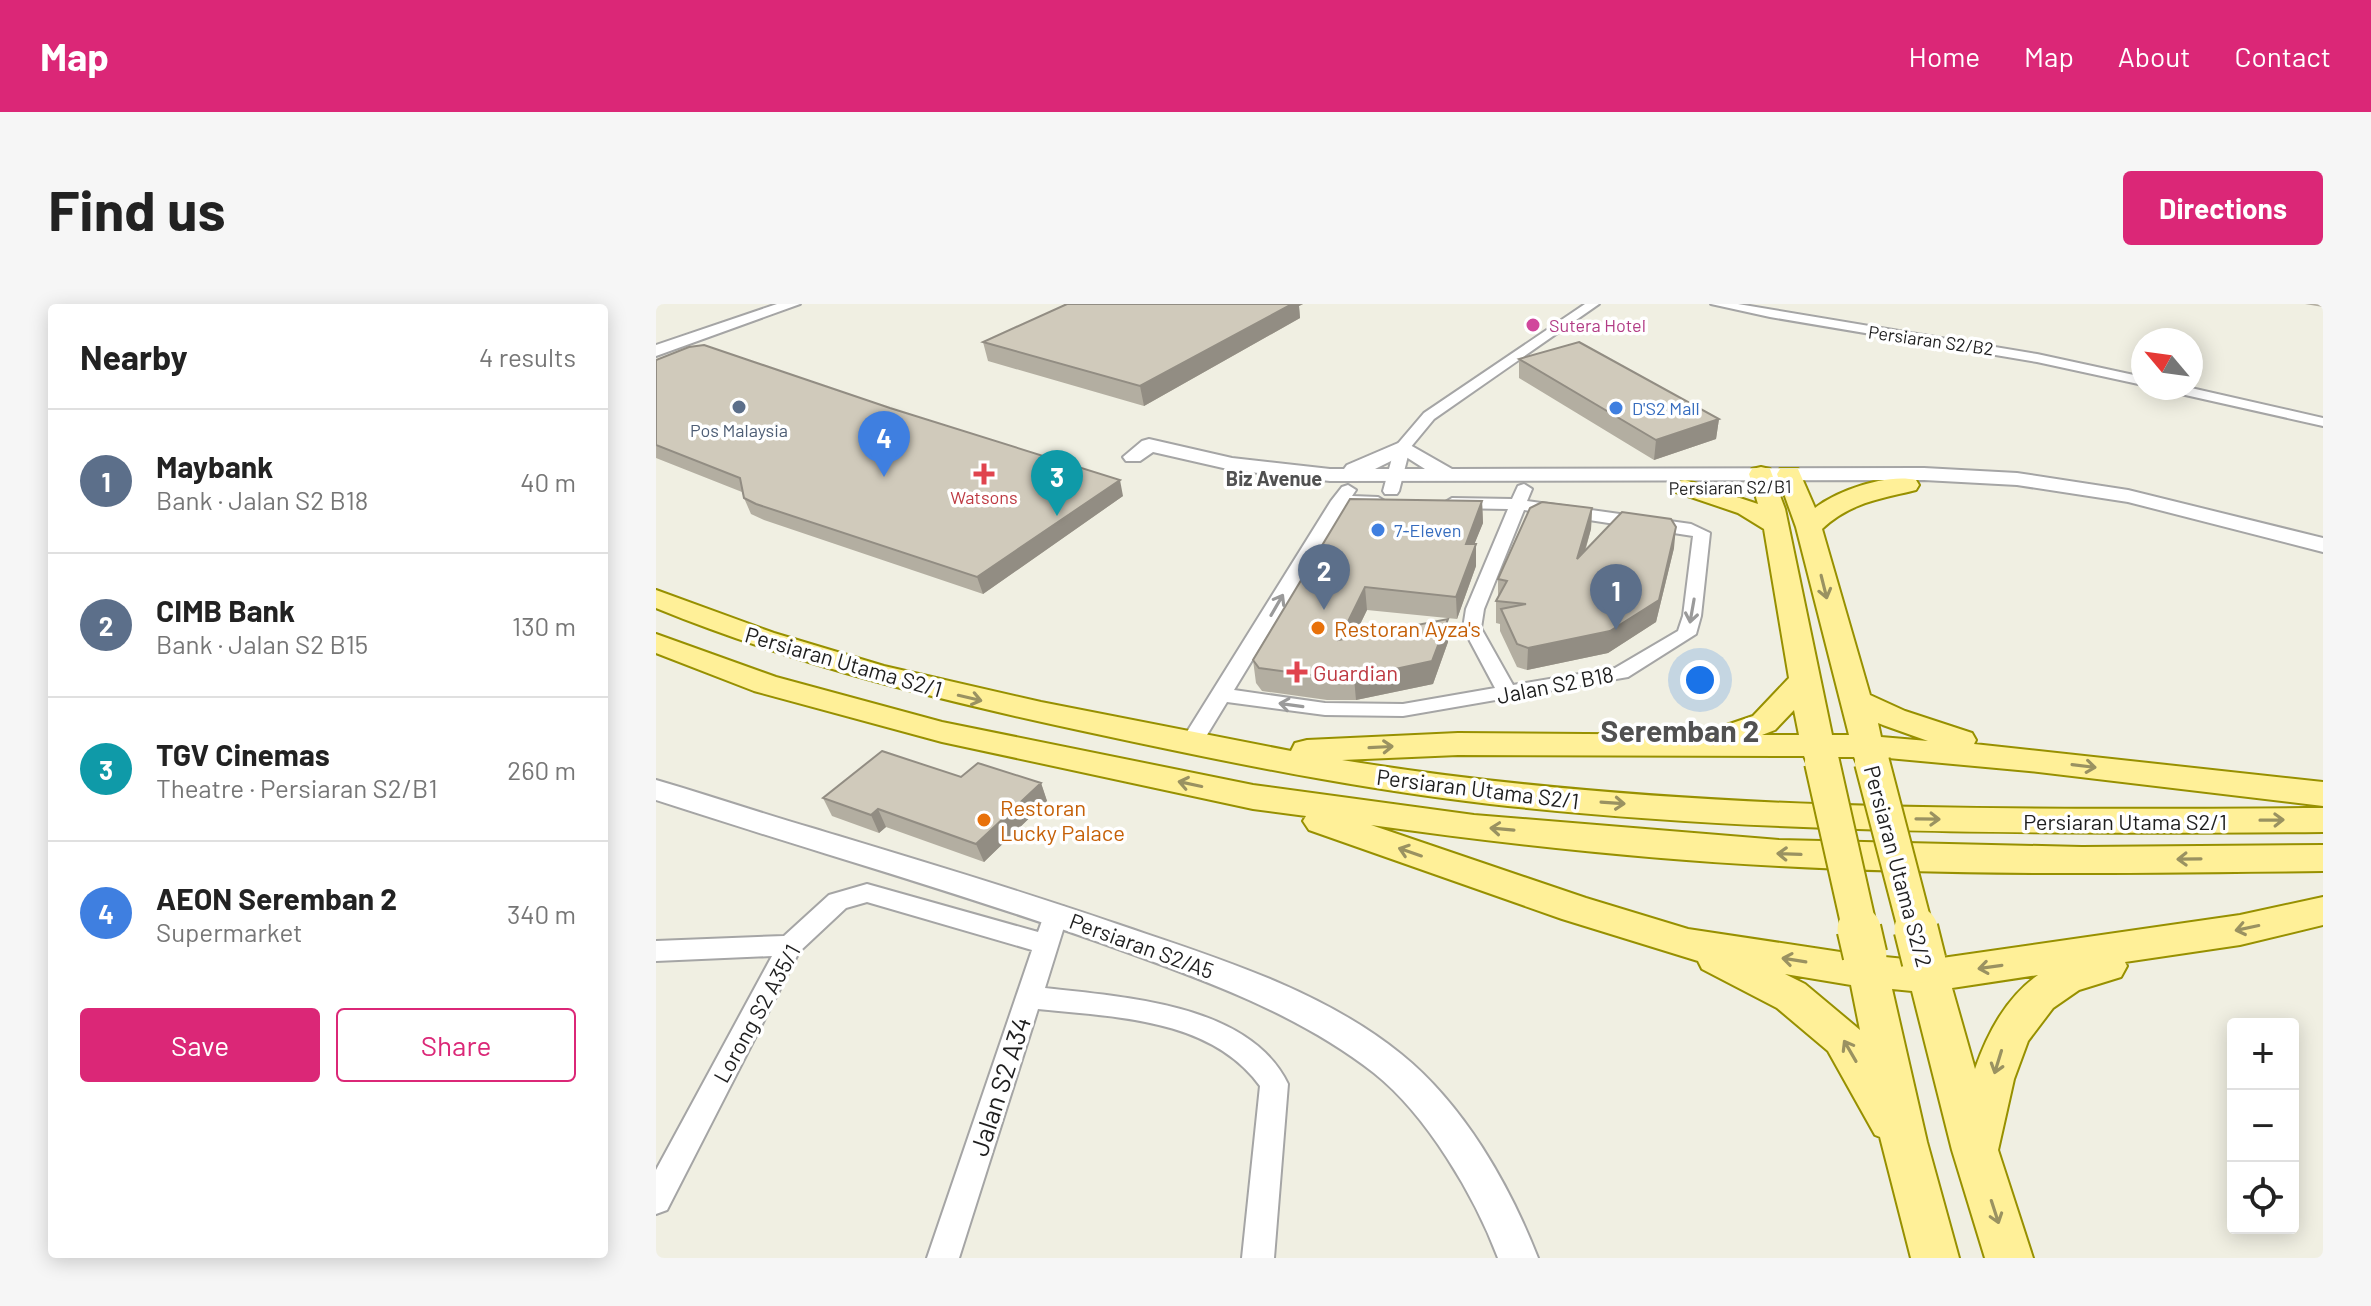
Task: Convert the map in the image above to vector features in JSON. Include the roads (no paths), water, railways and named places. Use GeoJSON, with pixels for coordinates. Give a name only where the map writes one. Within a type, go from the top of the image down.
{"type":"FeatureCollection","features":[{"type":"Feature","properties":{"kind":"main road"},"geometry":{"type":"LineString","coordinates":[[1777,480],[1775,525],[1789,586],[1803,682],[1868,964],[1904,1142],[1935,1258]]}},
{"type":"Feature","properties":{"kind":"main road","name":"Persiaran Utama S2/2"},"geometry":{"type":"LineString","coordinates":[[1777,480],[1809,527],[1975,1150],[2009,1258]]}},
{"type":"Feature","properties":{"kind":"main road"},"geometry":{"type":"LineString","coordinates":[[1809,527],[1835,503],[1848,497],[1907,485]]}},
{"type":"Feature","properties":{"kind":"main road"},"geometry":{"type":"LineString","coordinates":[[1685,487],[1747,508],[1775,525]]}},
{"type":"Feature","properties":{"kind":"main road","name":"Persiaran Utama S2/1"},"geometry":{"type":"LineString","coordinates":[[656,598],[804,655],[897,680],[1191,743],[1403,781],[1541,798],[1805,816],[2070,822],[2323,820]]}},
{"type":"Feature","properties":{"kind":"main road","name":"Persiaran Utama S2/1"},"geometry":{"type":"LineString","coordinates":[[656,643],[765,684],[942,732],[1253,797],[1474,827],[1779,853],[2082,860],[2323,858]]}},
{"type":"Feature","properties":{"kind":"main road"},"geometry":{"type":"LineString","coordinates":[[1696,744],[1742,733],[1764,723],[1803,682]]}},
{"type":"Feature","properties":{"kind":"main road"},"geometry":{"type":"LineString","coordinates":[[1853,699],[1927,730],[2029,760]]}},
{"type":"Feature","properties":{"kind":"main road"},"geometry":{"type":"LineString","coordinates":[[1247,754],[1458,744],[1696,744],[1820,753],[2029,760],[2323,794]]}},
{"type":"Feature","properties":{"kind":"main road"},"geometry":{"type":"LineString","coordinates":[[1253,797],[1575,909],[1688,944],[1791,996],[1843,1039],[1904,1142]]}},
{"type":"Feature","properties":{"kind":"main road"},"geometry":{"type":"LineString","coordinates":[[1688,944],[1926,968],[2195,937],[2323,911]]}},
{"type":"Feature","properties":{"kind":"main road"},"geometry":{"type":"LineString","coordinates":[[1975,1150],[1999,1055],[2032,1002],[2060,981],[2195,937]]}},
{"type":"Feature","properties":{"kind":"street"},"geometry":{"type":"LineString","coordinates":[[656,351],[792,304]]}},
{"type":"Feature","properties":{"kind":"street"},"geometry":{"type":"LineString","coordinates":[[1330,475],[1379,461],[1403,447],[1429,416],[1593,304]]}},
{"type":"Feature","properties":{"kind":"street","name":"Persiaran S2/B2"},"geometry":{"type":"LineString","coordinates":[[1717,304],[1836,326],[2023,353],[2131,378]]}},
{"type":"Feature","properties":{"kind":"street"},"geometry":{"type":"LineString","coordinates":[[656,342],[727,328]]}},
{"type":"Feature","properties":{"kind":"street"},"geometry":{"type":"LineString","coordinates":[[2203,395],[2323,422]]}},
{"type":"Feature","properties":{"kind":"street"},"geometry":{"type":"LineString","coordinates":[[1403,447],[1448,475]]}},
{"type":"Feature","properties":{"kind":"street"},"geometry":{"type":"LineString","coordinates":[[1396,489],[1403,447]]}},
{"type":"Feature","properties":{"kind":"street","name":"Persiaran S2/B1"},"geometry":{"type":"LineString","coordinates":[[2323,545],[2128,496],[2017,479],[1924,474],[1777,480],[1520,497],[1396,489],[1330,475],[1141,451],[1210,475],[1343,496],[1396,489],[1448,475],[1777,480],[2046,495],[2126,509],[2323,560]]}},
{"type":"Feature","properties":{"kind":"street"},"geometry":{"type":"LineString","coordinates":[[1191,743],[1343,496]]}},
{"type":"Feature","properties":{"kind":"street"},"geometry":{"type":"LineString","coordinates":[[1432,503],[1520,497],[1475,609],[1472,628],[1508,694]]}},
{"type":"Feature","properties":{"kind":"street","name":"Jalan S2 B18"},"geometry":{"type":"LineString","coordinates":[[1222,695],[1362,712],[1403,710],[1621,673],[1686,634],[1702,533],[1520,497]]}},
{"type":"Feature","properties":{"kind":"street","name":"Persiaran S2/A5"},"geometry":{"type":"LineString","coordinates":[[656,790],[1050,929],[1229,977],[1314,1015],[1390,1066],[1440,1119],[1510,1233],[1518,1258]]}},
{"type":"Feature","properties":{"kind":"street","name":"Lorong S2 A35/1"},"geometry":{"type":"LineString","coordinates":[[656,1200],[790,945],[838,901],[867,893],[1050,929]]}},
{"type":"Feature","properties":{"kind":"street","name":"Jalan S2 A34"},"geometry":{"type":"LineString","coordinates":[[943,1258],[1050,929]]}},
{"type":"Feature","properties":{"kind":"street"},"geometry":{"type":"LineString","coordinates":[[656,951],[790,945]]}},
{"type":"Feature","properties":{"kind":"street"},"geometry":{"type":"LineString","coordinates":[[1027,997],[1129,1009],[1166,1017],[1228,1040],[1254,1058],[1274,1084],[1258,1258]]}},
{"type":"Feature","properties":{"kind":"place","name":"Sutera Hotel"},"geometry":{"type":"Point","coordinates":[1533,325]}},
{"type":"Feature","properties":{"kind":"place","name":"Pos Malaysia"},"geometry":{"type":"Point","coordinates":[739,407]}},
{"type":"Feature","properties":{"kind":"place","name":"D'S2 Mall"},"geometry":{"type":"Point","coordinates":[1616,408]}},
{"type":"Feature","properties":{"kind":"place","name":"Watsons"},"geometry":{"type":"Point","coordinates":[984,474]}},
{"type":"Feature","properties":{"kind":"place","name":"AEON Seremban 2"},"geometry":{"type":"Point","coordinates":[884,477]}},
{"type":"Feature","properties":{"kind":"place","name":"TGV Cinemas"},"geometry":{"type":"Point","coordinates":[1057,516]}},
{"type":"Feature","properties":{"kind":"place","name":"7-Eleven"},"geometry":{"type":"Point","coordinates":[1378,530]}},
{"type":"Feature","properties":{"kind":"place","name":"CIMB Bank"},"geometry":{"type":"Point","coordinates":[1324,610]}},
{"type":"Feature","properties":{"kind":"place","name":"Restoran Ayza's"},"geometry":{"type":"Point","coordinates":[1318,628]}},
{"type":"Feature","properties":{"kind":"place","name":"Maybank"},"geometry":{"type":"Point","coordinates":[1616,630]}},
{"type":"Feature","properties":{"kind":"place","name":"Guardian"},"geometry":{"type":"Point","coordinates":[1297,672]}},
{"type":"Feature","properties":{"kind":"place","name":"Restoran Lucky Palace"},"geometry":{"type":"Point","coordinates":[984,820]}},
{"type":"Feature","properties":{"kind":"district","name":"Biz Avenue"},"geometry":{"type":"Point","coordinates":[1274,478]}},
{"type":"Feature","properties":{"kind":"district","name":"Seremban 2"},"geometry":{"type":"Point","coordinates":[1680,730]}}]}
